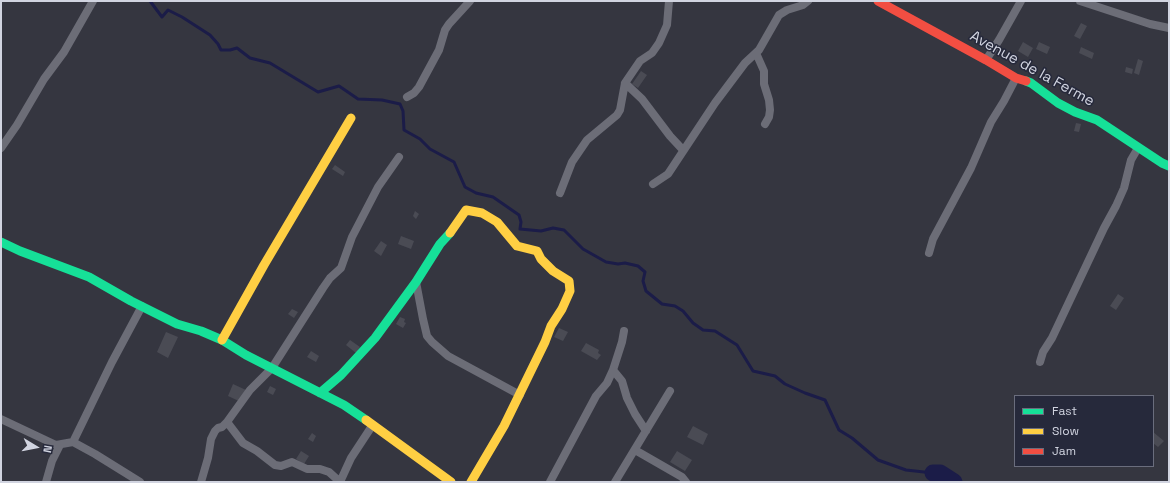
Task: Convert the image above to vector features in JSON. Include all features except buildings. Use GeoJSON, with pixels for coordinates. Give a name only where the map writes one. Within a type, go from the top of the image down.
{"type":"FeatureCollection","features":[{"type":"Feature","properties":{"kind":"street"},"geometry":{"type":"LineString","coordinates":[[1,148],[17,125],[44,79],[64,52],[93,1]]}},
{"type":"Feature","properties":{"kind":"street"},"geometry":{"type":"LineString","coordinates":[[407,97],[414,93],[419,87],[439,50],[445,30],[470,1]]}},
{"type":"Feature","properties":{"kind":"street"},"geometry":{"type":"LineString","coordinates":[[560,193],[572,162],[593,134],[617,115],[620,110],[625,83],[640,61],[652,53],[666,31],[668,25],[669,1]]}},
{"type":"Feature","properties":{"kind":"street"},"geometry":{"type":"LineString","coordinates":[[653,184],[668,174],[715,103],[745,63],[759,50],[779,15],[787,10],[803,5],[808,1]]}},
{"type":"Feature","properties":{"kind":"street"},"geometry":{"type":"LineString","coordinates":[[986,60],[1007,28],[1021,1]]}},
{"type":"Feature","properties":{"kind":"street"},"geometry":{"type":"LineString","coordinates":[[1080,1],[1150,24],[1169,28]]}},
{"type":"Feature","properties":{"kind":"street","name":"Avenue de la Ferme"},"geometry":{"type":"LineString","coordinates":[[882,2],[1016,78],[1032,84],[1058,103],[1075,112],[1097,120],[1138,148],[1169,166]]}},
{"type":"Feature","properties":{"kind":"street"},"geometry":{"type":"LineString","coordinates":[[756,53],[764,71],[764,84],[769,100],[769,117],[765,124]]}},
{"type":"Feature","properties":{"kind":"street"},"geometry":{"type":"LineString","coordinates":[[929,253],[933,239],[971,168],[991,122],[1016,78]]}},
{"type":"Feature","properties":{"kind":"street"},"geometry":{"type":"LineString","coordinates":[[625,83],[642,99],[670,136],[683,150]]}},
{"type":"Feature","properties":{"kind":"street"},"geometry":{"type":"LineString","coordinates":[[222,340],[264,265],[351,118]]}},
{"type":"Feature","properties":{"kind":"street"},"geometry":{"type":"LineString","coordinates":[[1040,362],[1043,352],[1052,338],[1095,246],[1116,206],[1124,188],[1131,160],[1138,148]]}},
{"type":"Feature","properties":{"kind":"street"},"geometry":{"type":"LineString","coordinates":[[201,482],[208,458],[211,439],[215,431],[227,422],[250,390],[272,368],[323,288],[330,278],[341,268],[352,237],[378,187],[399,157]]}},
{"type":"Feature","properties":{"kind":"street"},"geometry":{"type":"LineString","coordinates":[[320,393],[341,375],[376,338],[416,282],[440,244],[452,231],[466,210],[482,213],[497,222],[517,246],[537,251],[541,260],[553,271],[569,280],[570,291],[562,309],[551,326],[520,395],[504,426],[471,482]]}},
{"type":"Feature","properties":{"kind":"street"},"geometry":{"type":"LineString","coordinates":[[1,242],[20,251],[75,271],[101,283],[131,301],[177,324],[201,331],[222,340],[272,368],[344,405],[451,482]]}},
{"type":"Feature","properties":{"kind":"street"},"geometry":{"type":"LineString","coordinates":[[416,282],[427,336],[432,342],[448,356],[520,395]]}},
{"type":"Feature","properties":{"kind":"street"},"geometry":{"type":"LineString","coordinates":[[73,442],[112,362],[142,306]]}},
{"type":"Feature","properties":{"kind":"street"},"geometry":{"type":"LineString","coordinates":[[550,482],[596,396],[607,383],[613,370],[624,331]]}},
{"type":"Feature","properties":{"kind":"street"},"geometry":{"type":"LineString","coordinates":[[613,370],[622,381],[627,398],[646,431]]}},
{"type":"Feature","properties":{"kind":"street"},"geometry":{"type":"LineString","coordinates":[[615,482],[670,391]]}},
{"type":"Feature","properties":{"kind":"street"},"geometry":{"type":"LineString","coordinates":[[1,419],[49,442],[60,445],[73,442],[140,482]]}},
{"type":"Feature","properties":{"kind":"street"},"geometry":{"type":"LineString","coordinates":[[227,422],[243,443],[275,465],[281,466],[292,462],[307,469],[320,469],[329,472],[340,482],[351,458],[372,426]]}},
{"type":"Feature","properties":{"kind":"street"},"geometry":{"type":"LineString","coordinates":[[46,482],[52,461],[60,445]]}},
{"type":"Feature","properties":{"kind":"street"},"geometry":{"type":"LineString","coordinates":[[635,450],[682,477],[686,482]]}},
{"type":"Feature","properties":{"kind":"waterway"},"geometry":{"type":"LineString","coordinates":[[150,1],[162,17],[168,10],[182,17],[210,35],[221,50],[237,48],[250,58],[270,63],[318,92],[339,86],[358,99],[382,100],[400,104],[403,111],[404,130],[420,139],[430,149],[454,162],[465,187],[476,193],[493,197],[519,215],[521,222],[520,229],[541,231],[553,228],[564,230],[583,249],[606,262],[618,264],[625,263],[638,266],[645,272],[643,281],[646,291],[662,304],[675,306],[683,311],[693,323],[703,330],[715,331],[737,345],[753,371],[775,376],[785,384],[825,400],[839,430],[852,438],[878,460],[906,470],[933,473]]}},
{"type":"Feature","properties":{"kind":"waterway"},"geometry":{"type":"LineString","coordinates":[[933,473],[940,473],[954,482]]}},
{"type":"Feature","properties":{"kind":"traffic: fast"},"geometry":{"type":"LineString","coordinates":[[1026,81],[1058,103],[1075,112],[1097,120],[1162,163],[1169,166]]}},
{"type":"Feature","properties":{"kind":"traffic: fast"},"geometry":{"type":"LineString","coordinates":[[320,393],[341,375],[375,338],[416,282],[440,244],[450,233]]}},
{"type":"Feature","properties":{"kind":"traffic: fast"},"geometry":{"type":"LineString","coordinates":[[1,242],[20,251],[89,277],[131,301],[177,324],[201,331],[222,340],[246,355],[344,405],[366,420]]}},
{"type":"Feature","properties":{"kind":"traffic: slow"},"geometry":{"type":"LineString","coordinates":[[222,340],[264,265],[351,118]]}},
{"type":"Feature","properties":{"kind":"traffic: slow"},"geometry":{"type":"LineString","coordinates":[[450,233],[466,210],[482,213],[497,222],[517,246],[537,251],[541,259],[553,271],[569,281],[570,291],[562,309],[551,326],[545,342],[504,426],[471,482]]}},
{"type":"Feature","properties":{"kind":"traffic: slow"},"geometry":{"type":"LineString","coordinates":[[366,420],[451,482]]}},
{"type":"Feature","properties":{"kind":"traffic: jam"},"geometry":{"type":"LineString","coordinates":[[878,1],[1016,78],[1026,81]]}}]}
